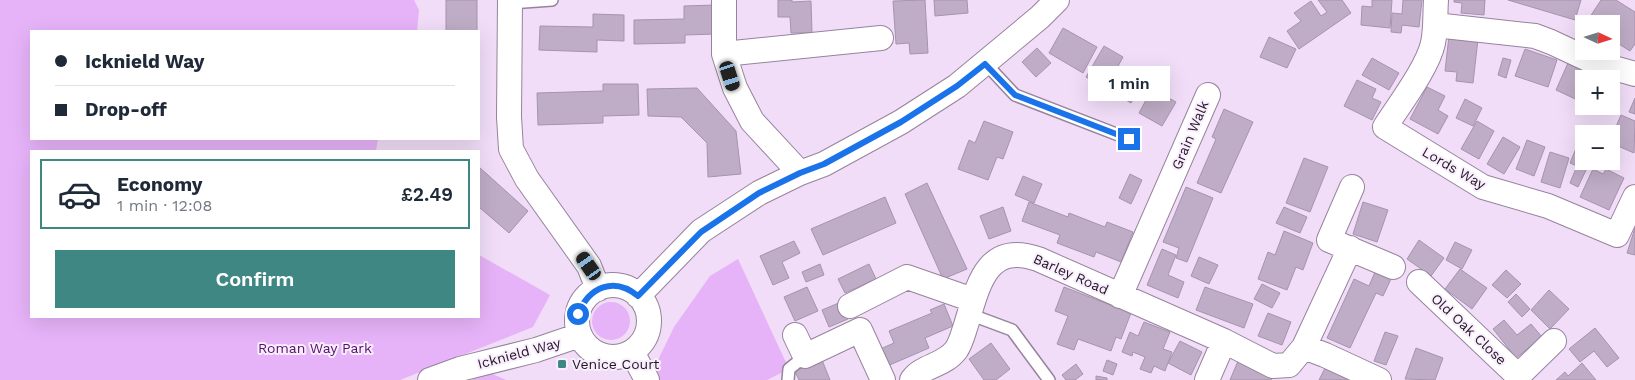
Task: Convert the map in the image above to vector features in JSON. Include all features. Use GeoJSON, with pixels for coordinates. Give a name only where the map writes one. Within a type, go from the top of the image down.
{"type":"FeatureCollection","features":[{"type":"Feature","properties":{"kind":"street"},"geometry":{"type":"LineString","coordinates":[[724,0],[724,54],[735,88],[752,121],[800,173]]}},
{"type":"Feature","properties":{"kind":"street"},"geometry":{"type":"LineString","coordinates":[[638,296],[701,232],[759,193],[800,173],[824,164],[901,122],[957,86],[1040,17],[1057,0]]}},
{"type":"Feature","properties":{"kind":"street","name":"Lords Way"},"geometry":{"type":"LineString","coordinates":[[1436,0],[1433,42],[1424,66],[1386,128],[1483,187],[1548,206],[1617,235],[1635,197]]}},
{"type":"Feature","properties":{"kind":"street"},"geometry":{"type":"LineString","coordinates":[[510,1],[509,117],[511,149],[527,179],[589,266],[598,289],[605,286],[619,286],[632,291],[645,305],[649,326],[640,346],[632,352],[647,380]]}},
{"type":"Feature","properties":{"kind":"street"},"geometry":{"type":"LineString","coordinates":[[1435,25],[1535,36],[1596,63],[1635,74]]}},
{"type":"Feature","properties":{"kind":"street"},"geometry":{"type":"LineString","coordinates":[[724,54],[882,38]]}},
{"type":"Feature","properties":{"kind":"street","name":"Grain Walk"},"geometry":{"type":"LineString","coordinates":[[1173,176],[1208,95]]}},
{"type":"Feature","properties":{"kind":"street","name":"Barley Road"},"geometry":{"type":"LineString","coordinates":[[1120,296],[1173,176]]}},
{"type":"Feature","properties":{"kind":"street"},"geometry":{"type":"LineString","coordinates":[[1352,187],[1329,240],[1393,267]]}},
{"type":"Feature","properties":{"kind":"street","name":"Barley Road"},"geometry":{"type":"LineString","coordinates":[[912,380],[920,372],[940,363],[955,351],[960,343],[971,307],[986,270],[999,258],[1014,254],[1038,259],[1224,341],[1273,366],[1289,365],[1304,347],[1350,248]]}},
{"type":"Feature","properties":{"kind":"street"},"geometry":{"type":"LineString","coordinates":[[850,306],[907,277],[971,307]]}},
{"type":"Feature","properties":{"kind":"street","name":"Old Oak Close"},"geometry":{"type":"LineString","coordinates":[[1419,282],[1518,378],[1554,341]]}},
{"type":"Feature","properties":{"kind":"street","name":"Icknield Way"},"geometry":{"type":"LineString","coordinates":[[598,289],[582,303],[577,324],[580,335],[585,344],[602,356],[612,358],[632,352]]}},
{"type":"Feature","properties":{"kind":"street"},"geometry":{"type":"LineString","coordinates":[[800,345],[860,330],[883,380]]}},
{"type":"Feature","properties":{"kind":"street","name":"Icknield Way"},"geometry":{"type":"LineString","coordinates":[[430,380],[460,369],[536,350],[580,335]]}},
{"type":"Feature","properties":{"kind":"street"},"geometry":{"type":"LineString","coordinates":[[1207,380],[1224,341]]}},
{"type":"Feature","properties":{"kind":"street"},"geometry":{"type":"LineString","coordinates":[[1304,347],[1379,380]]}},
{"type":"Feature","properties":{"kind":"lane"},"geometry":{"type":"LineString","coordinates":[[510,1],[552,0]]}},
{"type":"Feature","properties":{"kind":"lane"},"geometry":{"type":"LineString","coordinates":[[985,64],[1015,95],[1129,139]]}},
{"type":"Feature","properties":{"kind":"lane"},"geometry":{"type":"LineString","coordinates":[[971,307],[1012,330],[1049,380]]}},
{"type":"Feature","properties":{"kind":"lane"},"geometry":{"type":"LineString","coordinates":[[788,380],[789,370],[800,345]]}},
{"type":"Feature","properties":{"kind":"green space","name":"Roman Way Park"},"geometry":{"type":"Polygon","coordinates":[[[0,0],[414,0],[419,10],[417,30],[30,30],[30,140],[378,140],[376,150],[30,150],[30,318],[480,318],[480,256],[550,295],[533,327],[400,380],[0,380],[0,0]]]}},
{"type":"Feature","properties":{"kind":"green space"},"geometry":{"type":"Polygon","coordinates":[[[738,259],[789,369],[767,380],[658,380],[657,362],[674,327],[710,276],[738,259]]]}},
{"type":"Feature","properties":{"kind":"green space"},"geometry":{"type":"Polygon","coordinates":[[[611,302],[625,307],[630,321],[625,335],[611,340],[597,335],[592,321],[597,307],[611,302]]]}},
{"type":"Feature","properties":{"kind":"green space"},"geometry":{"type":"Polygon","coordinates":[[[488,372],[506,380],[472,380],[488,372]]]}},
{"type":"Feature","properties":{"kind":"building"},"geometry":{"type":"Polygon","coordinates":[[[446,0],[477,0],[477,30],[446,30],[446,0]]]}},
{"type":"Feature","properties":{"kind":"building"},"geometry":{"type":"Polygon","coordinates":[[[778,0],[792,0],[792,2],[811,1],[812,33],[791,33],[790,17],[778,17],[778,0]]]}},
{"type":"Feature","properties":{"kind":"building"},"geometry":{"type":"Polygon","coordinates":[[[925,0],[928,53],[910,54],[909,43],[896,44],[893,1],[925,0]]]}},
{"type":"Feature","properties":{"kind":"building"},"geometry":{"type":"Polygon","coordinates":[[[934,0],[967,0],[968,13],[935,16],[934,0]]]}},
{"type":"Feature","properties":{"kind":"building"},"geometry":{"type":"Polygon","coordinates":[[[1318,0],[1342,0],[1351,13],[1299,49],[1287,31],[1301,21],[1294,13],[1311,1],[1321,16],[1327,12],[1318,0]]]}},
{"type":"Feature","properties":{"kind":"building"},"geometry":{"type":"Polygon","coordinates":[[[1372,0],[1392,0],[1390,28],[1361,25],[1362,6],[1372,7],[1372,0]]]}},
{"type":"Feature","properties":{"kind":"building"},"geometry":{"type":"Polygon","coordinates":[[[1403,0],[1422,0],[1419,27],[1402,25],[1401,33],[1391,32],[1392,13],[1402,14],[1403,0]]]}},
{"type":"Feature","properties":{"kind":"building"},"geometry":{"type":"Polygon","coordinates":[[[1454,0],[1485,0],[1484,15],[1461,13],[1462,3],[1454,2],[1454,0]]]}},
{"type":"Feature","properties":{"kind":"building"},"geometry":{"type":"Polygon","coordinates":[[[1508,0],[1581,0],[1575,20],[1508,0]]]}},
{"type":"Feature","properties":{"kind":"building"},"geometry":{"type":"Polygon","coordinates":[[[1601,0],[1616,0],[1635,12],[1635,44],[1630,51],[1620,45],[1620,15],[1591,15],[1601,0]]]}},
{"type":"Feature","properties":{"kind":"building"},"geometry":{"type":"Polygon","coordinates":[[[715,5],[716,34],[685,35],[685,43],[634,44],[634,20],[684,19],[684,6],[715,5]]]}},
{"type":"Feature","properties":{"kind":"building"},"geometry":{"type":"Polygon","coordinates":[[[593,14],[624,15],[624,41],[597,40],[597,52],[539,50],[540,26],[593,27],[593,14]]]}},
{"type":"Feature","properties":{"kind":"building"},"geometry":{"type":"Polygon","coordinates":[[[1063,28],[1097,47],[1083,73],[1049,53],[1063,28]]]}},
{"type":"Feature","properties":{"kind":"building"},"geometry":{"type":"Polygon","coordinates":[[[1449,36],[1478,39],[1473,83],[1456,81],[1457,72],[1445,71],[1449,36]]]}},
{"type":"Feature","properties":{"kind":"building"},"geometry":{"type":"Polygon","coordinates":[[[1269,37],[1296,49],[1287,68],[1260,57],[1269,37]]]}},
{"type":"Feature","properties":{"kind":"building"},"geometry":{"type":"Polygon","coordinates":[[[1104,46],[1123,57],[1115,72],[1140,86],[1131,103],[1086,77],[1104,46]]]}},
{"type":"Feature","properties":{"kind":"building"},"geometry":{"type":"Polygon","coordinates":[[[1037,48],[1051,63],[1036,77],[1022,62],[1037,48]]]}},
{"type":"Feature","properties":{"kind":"building"},"geometry":{"type":"Polygon","coordinates":[[[1525,49],[1557,60],[1548,87],[1515,76],[1525,49]]]}},
{"type":"Feature","properties":{"kind":"building"},"geometry":{"type":"Polygon","coordinates":[[[1372,58],[1399,73],[1389,90],[1362,75],[1372,58]]]}},
{"type":"Feature","properties":{"kind":"building"},"geometry":{"type":"Polygon","coordinates":[[[1503,58],[1511,60],[1506,78],[1498,75],[1503,58]]]}},
{"type":"Feature","properties":{"kind":"building"},"geometry":{"type":"Polygon","coordinates":[[[1568,63],[1583,70],[1575,70],[1575,99],[1556,90],[1568,63]]]}},
{"type":"Feature","properties":{"kind":"building"},"geometry":{"type":"Polygon","coordinates":[[[1357,80],[1376,89],[1372,98],[1381,102],[1372,120],[1344,106],[1357,80]]]}},
{"type":"Feature","properties":{"kind":"building"},"geometry":{"type":"Polygon","coordinates":[[[603,84],[638,84],[639,115],[603,116],[603,123],[538,125],[537,93],[603,91],[603,84]]]}},
{"type":"Feature","properties":{"kind":"building"},"geometry":{"type":"Polygon","coordinates":[[[1427,87],[1445,96],[1438,110],[1448,116],[1438,134],[1410,119],[1427,87]]]}},
{"type":"Feature","properties":{"kind":"building"},"geometry":{"type":"Polygon","coordinates":[[[697,88],[736,131],[741,174],[708,177],[707,143],[681,117],[648,116],[647,89],[697,88]]]}},
{"type":"Feature","properties":{"kind":"building"},"geometry":{"type":"Polygon","coordinates":[[[1152,89],[1176,102],[1162,126],[1139,113],[1152,89]]]}},
{"type":"Feature","properties":{"kind":"building"},"geometry":{"type":"Polygon","coordinates":[[[1635,98],[1635,114],[1629,112],[1635,98]]]}},
{"type":"Feature","properties":{"kind":"building"},"geometry":{"type":"Polygon","coordinates":[[[1465,99],[1482,108],[1473,126],[1456,118],[1465,99]]]}},
{"type":"Feature","properties":{"kind":"building"},"geometry":{"type":"Polygon","coordinates":[[[1224,109],[1253,122],[1221,193],[1197,183],[1216,139],[1212,137],[1224,109]]]}},
{"type":"Feature","properties":{"kind":"building"},"geometry":{"type":"Polygon","coordinates":[[[1621,115],[1635,121],[1634,153],[1620,147],[1620,125],[1617,125],[1621,115]]]}},
{"type":"Feature","properties":{"kind":"building"},"geometry":{"type":"Polygon","coordinates":[[[984,121],[1013,132],[1003,159],[997,157],[988,180],[958,169],[969,140],[975,143],[984,121]]]}},
{"type":"Feature","properties":{"kind":"building"},"geometry":{"type":"Polygon","coordinates":[[[1477,121],[1494,131],[1479,159],[1461,149],[1477,121]]]}},
{"type":"Feature","properties":{"kind":"building"},"geometry":{"type":"Polygon","coordinates":[[[1503,137],[1520,147],[1504,174],[1487,164],[1503,137]]]}},
{"type":"Feature","properties":{"kind":"building"},"geometry":{"type":"Polygon","coordinates":[[[1527,140],[1545,147],[1534,176],[1516,169],[1527,140]]]}},
{"type":"Feature","properties":{"kind":"building"},"geometry":{"type":"Polygon","coordinates":[[[1575,151],[1575,165],[1570,163],[1575,151]]]}},
{"type":"Feature","properties":{"kind":"building"},"geometry":{"type":"Polygon","coordinates":[[[1550,152],[1569,158],[1560,188],[1541,182],[1550,152]]]}},
{"type":"Feature","properties":{"kind":"building"},"geometry":{"type":"Polygon","coordinates":[[[1304,158],[1328,167],[1310,212],[1286,203],[1304,158]]]}},
{"type":"Feature","properties":{"kind":"building"},"geometry":{"type":"Polygon","coordinates":[[[480,168],[528,211],[509,233],[480,208],[480,168]]]}},
{"type":"Feature","properties":{"kind":"building"},"geometry":{"type":"Polygon","coordinates":[[[1575,170],[1586,170],[1578,187],[1570,183],[1575,170]]]}},
{"type":"Feature","properties":{"kind":"building"},"geometry":{"type":"Polygon","coordinates":[[[1593,170],[1603,174],[1605,170],[1608,170],[1624,178],[1609,210],[1580,197],[1593,170]]]}},
{"type":"Feature","properties":{"kind":"building"},"geometry":{"type":"Polygon","coordinates":[[[1130,174],[1142,180],[1131,204],[1119,198],[1130,174]]]}},
{"type":"Feature","properties":{"kind":"building"},"geometry":{"type":"Polygon","coordinates":[[[1023,176],[1042,184],[1034,203],[1015,195],[1023,176]]]}},
{"type":"Feature","properties":{"kind":"building"},"geometry":{"type":"Polygon","coordinates":[[[927,183],[967,269],[943,279],[905,194],[927,183]]]}},
{"type":"Feature","properties":{"kind":"building"},"geometry":{"type":"Polygon","coordinates":[[[1186,187],[1213,198],[1187,262],[1176,258],[1179,248],[1163,242],[1186,187]]]}},
{"type":"Feature","properties":{"kind":"building"},"geometry":{"type":"Polygon","coordinates":[[[885,197],[896,223],[823,255],[811,229],[885,197]]]}},
{"type":"Feature","properties":{"kind":"building"},"geometry":{"type":"Polygon","coordinates":[[[1029,202],[1068,217],[1069,213],[1105,227],[1107,222],[1133,232],[1121,262],[1096,252],[1094,257],[1057,243],[1060,235],[1022,221],[1029,202]]]}},
{"type":"Feature","properties":{"kind":"building"},"geometry":{"type":"Polygon","coordinates":[[[1363,202],[1388,210],[1377,242],[1353,234],[1363,202]]]}},
{"type":"Feature","properties":{"kind":"building"},"geometry":{"type":"Polygon","coordinates":[[[1003,207],[1011,231],[989,239],[980,216],[1003,207]]]}},
{"type":"Feature","properties":{"kind":"building"},"geometry":{"type":"Polygon","coordinates":[[[1284,207],[1307,217],[1300,233],[1276,223],[1284,207]]]}},
{"type":"Feature","properties":{"kind":"building"},"geometry":{"type":"Polygon","coordinates":[[[1635,228],[1635,255],[1627,253],[1635,228]]]}},
{"type":"Feature","properties":{"kind":"building"},"geometry":{"type":"Polygon","coordinates":[[[1284,231],[1313,243],[1303,270],[1296,267],[1287,290],[1258,279],[1268,252],[1275,255],[1284,231]]]}},
{"type":"Feature","properties":{"kind":"building"},"geometry":{"type":"Polygon","coordinates":[[[1419,240],[1444,258],[1431,276],[1407,259],[1419,240]]]}},
{"type":"Feature","properties":{"kind":"building"},"geometry":{"type":"Polygon","coordinates":[[[794,241],[800,253],[782,262],[789,278],[773,285],[760,256],[794,241]]]}},
{"type":"Feature","properties":{"kind":"building"},"geometry":{"type":"Polygon","coordinates":[[[1455,242],[1472,250],[1462,269],[1446,260],[1455,242]]]}},
{"type":"Feature","properties":{"kind":"building"},"geometry":{"type":"Polygon","coordinates":[[[1162,249],[1176,255],[1168,275],[1184,282],[1178,298],[1147,285],[1162,249]]]}},
{"type":"Feature","properties":{"kind":"building"},"geometry":{"type":"Polygon","coordinates":[[[1199,257],[1218,265],[1209,284],[1191,276],[1199,257]]]}},
{"type":"Feature","properties":{"kind":"building"},"geometry":{"type":"Polygon","coordinates":[[[820,264],[824,275],[806,282],[802,272],[820,264]]]}},
{"type":"Feature","properties":{"kind":"building"},"geometry":{"type":"Polygon","coordinates":[[[869,264],[876,279],[845,293],[838,279],[869,264]]]}},
{"type":"Feature","properties":{"kind":"building"},"geometry":{"type":"Polygon","coordinates":[[[1460,269],[1487,288],[1472,309],[1445,289],[1460,269]]]}},
{"type":"Feature","properties":{"kind":"building"},"geometry":{"type":"Polygon","coordinates":[[[1506,270],[1521,284],[1507,298],[1492,285],[1506,270]]]}},
{"type":"Feature","properties":{"kind":"building"},"geometry":{"type":"Polygon","coordinates":[[[1375,272],[1391,279],[1383,296],[1376,293],[1350,348],[1327,338],[1354,279],[1369,286],[1375,272]]]}},
{"type":"Feature","properties":{"kind":"building"},"geometry":{"type":"Polygon","coordinates":[[[1262,284],[1280,293],[1272,308],[1254,299],[1262,284]]]}},
{"type":"Feature","properties":{"kind":"building"},"geometry":{"type":"Polygon","coordinates":[[[807,287],[818,311],[795,321],[784,297],[807,287]]]}},
{"type":"Feature","properties":{"kind":"building"},"geometry":{"type":"Polygon","coordinates":[[[1064,287],[1131,313],[1121,339],[1116,337],[1111,351],[1078,339],[1074,350],[1057,344],[1068,316],[1055,311],[1064,287]]]}},
{"type":"Feature","properties":{"kind":"building"},"geometry":{"type":"Polygon","coordinates":[[[1205,287],[1253,304],[1244,328],[1196,310],[1205,287]]]}},
{"type":"Feature","properties":{"kind":"building"},"geometry":{"type":"Polygon","coordinates":[[[1549,290],[1569,309],[1550,329],[1531,310],[1549,290]]]}},
{"type":"Feature","properties":{"kind":"building"},"geometry":{"type":"Polygon","coordinates":[[[1516,294],[1530,309],[1522,317],[1508,302],[1516,294]]]}},
{"type":"Feature","properties":{"kind":"building"},"geometry":{"type":"Polygon","coordinates":[[[841,302],[848,319],[829,327],[822,310],[841,302]]]}},
{"type":"Feature","properties":{"kind":"building"},"geometry":{"type":"Polygon","coordinates":[[[944,304],[953,326],[925,338],[929,348],[885,367],[878,350],[894,343],[889,331],[932,313],[930,310],[944,304]]]}},
{"type":"Feature","properties":{"kind":"building"},"geometry":{"type":"Polygon","coordinates":[[[1268,313],[1291,322],[1282,345],[1258,336],[1268,313]]]}},
{"type":"Feature","properties":{"kind":"building"},"geometry":{"type":"Polygon","coordinates":[[[1504,320],[1517,335],[1531,324],[1542,337],[1516,358],[1493,329],[1504,320]]]}},
{"type":"Feature","properties":{"kind":"building"},"geometry":{"type":"Polygon","coordinates":[[[1144,322],[1170,332],[1163,349],[1172,352],[1165,371],[1154,366],[1151,373],[1140,369],[1145,357],[1133,352],[1132,356],[1122,352],[1130,332],[1138,336],[1144,322]]]}},
{"type":"Feature","properties":{"kind":"building"},"geometry":{"type":"Polygon","coordinates":[[[1595,328],[1619,358],[1607,367],[1594,351],[1580,362],[1569,349],[1595,328]]]}},
{"type":"Feature","properties":{"kind":"building"},"geometry":{"type":"Polygon","coordinates":[[[1385,332],[1398,336],[1386,365],[1374,361],[1385,332]]]}},
{"type":"Feature","properties":{"kind":"building"},"geometry":{"type":"Polygon","coordinates":[[[1180,341],[1202,352],[1191,375],[1168,363],[1180,341]]]}},
{"type":"Feature","properties":{"kind":"building"},"geometry":{"type":"Polygon","coordinates":[[[991,343],[1010,369],[996,380],[984,380],[969,359],[991,343]]]}},
{"type":"Feature","properties":{"kind":"building"},"geometry":{"type":"Polygon","coordinates":[[[1416,348],[1443,358],[1435,380],[1405,379],[1416,348]]]}},
{"type":"Feature","properties":{"kind":"building"},"geometry":{"type":"Polygon","coordinates":[[[822,360],[830,380],[799,380],[795,371],[822,360]]]}},
{"type":"Feature","properties":{"kind":"building"},"geometry":{"type":"Polygon","coordinates":[[[1107,360],[1117,364],[1113,375],[1103,371],[1107,360]]]}},
{"type":"Feature","properties":{"kind":"building"},"geometry":{"type":"Polygon","coordinates":[[[1238,361],[1273,376],[1271,380],[1230,380],[1238,361]]]}},
{"type":"Feature","properties":{"kind":"building"},"geometry":{"type":"Polygon","coordinates":[[[1582,363],[1596,380],[1556,380],[1565,372],[1568,376],[1582,363]]]}},
{"type":"Feature","properties":{"kind":"building"},"geometry":{"type":"Polygon","coordinates":[[[1076,364],[1083,374],[1075,380],[1066,380],[1062,375],[1076,364]]]}},
{"type":"Feature","properties":{"kind":"building"},"geometry":{"type":"Polygon","coordinates":[[[1326,366],[1355,380],[1319,380],[1326,366]]]}},
{"type":"Feature","properties":{"kind":"building"},"geometry":{"type":"Polygon","coordinates":[[[1096,376],[1107,378],[1107,380],[1096,380],[1096,376]]]}},
{"type":"Feature","properties":{"kind":"place","name":"Venice Court"},"geometry":{"type":"Point","coordinates":[562,364]}},
{"type":"Feature","properties":{"kind":"route"},"geometry":{"type":"LineString","coordinates":[[578,314],[582,303],[589,295],[605,286],[626,288],[638,296],[701,232],[759,193],[800,173],[824,164],[901,122],[957,86],[985,64],[1015,95],[1129,139]]}}]}
